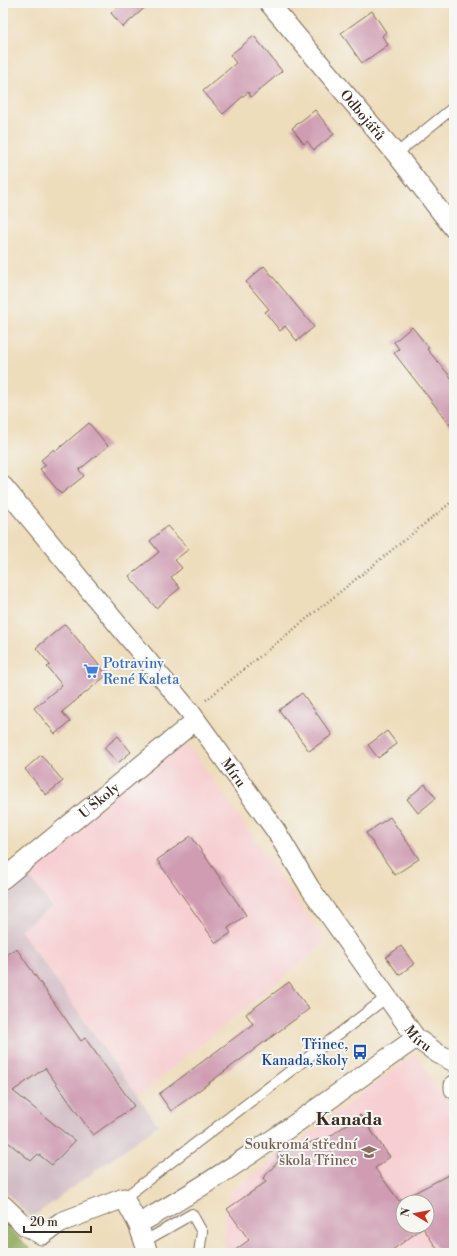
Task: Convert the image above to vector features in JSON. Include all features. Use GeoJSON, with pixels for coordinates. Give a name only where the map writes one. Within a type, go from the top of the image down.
{"type":"FeatureCollection","features":[{"type":"Feature","properties":{"kind":"street","name":"Odbojářů"},"geometry":{"type":"LineString","coordinates":[[269,3],[396,154],[454,229]]}},
{"type":"Feature","properties":{"kind":"street","name":"Míru"},"geometry":{"type":"LineString","coordinates":[[3,486],[193,717],[276,831],[310,888],[416,1038],[436,1053],[454,1062]]}},
{"type":"Feature","properties":{"kind":"street","name":"U Školy"},"geometry":{"type":"LineString","coordinates":[[3,879],[193,717]]}},
{"type":"Feature","properties":{"kind":"street"},"geometry":{"type":"LineString","coordinates":[[3,1205],[25,1226],[42,1235],[61,1222],[124,1198],[144,1239],[174,1204],[287,1130],[416,1038]]}},
{"type":"Feature","properties":{"kind":"street"},"geometry":{"type":"LineString","coordinates":[[454,1085],[454,1090]]}},
{"type":"Feature","properties":{"kind":"lane"},"geometry":{"type":"LineString","coordinates":[[396,154],[454,107]]}},
{"type":"Feature","properties":{"kind":"lane"},"geometry":{"type":"LineString","coordinates":[[124,1198],[387,997]]}},
{"type":"Feature","properties":{"kind":"lane"},"geometry":{"type":"LineString","coordinates":[[144,1239],[192,1214],[202,1232],[199,1253]]}},
{"type":"Feature","properties":{"kind":"path"},"geometry":{"type":"LineString","coordinates":[[193,717],[454,500]]}},
{"type":"Feature","properties":{"kind":"shaded area"},"geometry":{"type":"Polygon","coordinates":[[[177,743],[188,744],[326,942],[138,1096],[20,930],[51,906],[25,871],[177,743]]]}},
{"type":"Feature","properties":{"kind":"shaded area"},"geometry":{"type":"Polygon","coordinates":[[[25,871],[52,907],[20,930],[158,1125],[31,1218],[3,1189],[3,889],[25,871]]]}},
{"type":"Feature","properties":{"kind":"shaded area","name":"Soukromá střední škola Třinec"},"geometry":{"type":"Polygon","coordinates":[[[415,1054],[454,1111],[454,1253],[224,1253],[223,1221],[230,1192],[415,1054]]]}},
{"type":"Feature","properties":{"kind":"green space"},"geometry":{"type":"Polygon","coordinates":[[[3,1222],[34,1253],[3,1253],[3,1222]]]}},
{"type":"Feature","properties":{"kind":"building"},"geometry":{"type":"Polygon","coordinates":[[[122,3],[150,3],[123,27],[111,13],[122,3]]]}},
{"type":"Feature","properties":{"kind":"building"},"geometry":{"type":"Polygon","coordinates":[[[372,11],[386,32],[382,36],[388,45],[362,63],[341,33],[372,11]]]}},
{"type":"Feature","properties":{"kind":"building"},"geometry":{"type":"Polygon","coordinates":[[[254,36],[282,71],[251,97],[248,92],[223,114],[203,91],[236,63],[230,55],[254,36]]]}},
{"type":"Feature","properties":{"kind":"building"},"geometry":{"type":"Polygon","coordinates":[[[315,110],[334,134],[314,150],[307,141],[304,144],[292,128],[315,110]]]}},
{"type":"Feature","properties":{"kind":"building"},"geometry":{"type":"Polygon","coordinates":[[[264,266],[314,327],[297,341],[285,326],[280,331],[265,312],[269,309],[246,282],[264,266]]]}},
{"type":"Feature","properties":{"kind":"building"},"geometry":{"type":"Polygon","coordinates":[[[412,327],[429,348],[427,349],[454,381],[454,430],[394,353],[399,349],[394,342],[412,327]]]}},
{"type":"Feature","properties":{"kind":"building"},"geometry":{"type":"Polygon","coordinates":[[[89,423],[108,446],[79,470],[84,476],[61,494],[40,469],[46,465],[41,460],[54,449],[56,451],[89,423]]]}},
{"type":"Feature","properties":{"kind":"building"},"geometry":{"type":"Polygon","coordinates":[[[167,526],[189,549],[175,560],[182,568],[171,577],[180,588],[156,608],[129,576],[159,552],[150,541],[167,526]]]}},
{"type":"Feature","properties":{"kind":"building"},"geometry":{"type":"Polygon","coordinates":[[[65,624],[107,675],[62,712],[70,722],[55,734],[34,708],[62,685],[47,667],[50,665],[36,648],[65,624]]]}},
{"type":"Feature","properties":{"kind":"building"},"geometry":{"type":"Polygon","coordinates":[[[302,693],[332,735],[309,751],[279,710],[302,693]]]}},
{"type":"Feature","properties":{"kind":"building"},"geometry":{"type":"Polygon","coordinates":[[[387,731],[397,744],[378,758],[368,745],[387,731]]]}},
{"type":"Feature","properties":{"kind":"building"},"geometry":{"type":"Polygon","coordinates":[[[118,736],[131,752],[118,763],[104,748],[118,736]]]}},
{"type":"Feature","properties":{"kind":"building"},"geometry":{"type":"Polygon","coordinates":[[[41,755],[63,781],[46,795],[25,769],[41,755]]]}},
{"type":"Feature","properties":{"kind":"building"},"geometry":{"type":"Polygon","coordinates":[[[425,784],[436,798],[418,813],[407,799],[425,784]]]}},
{"type":"Feature","properties":{"kind":"building"},"geometry":{"type":"Polygon","coordinates":[[[390,817],[419,859],[395,875],[366,833],[390,817]]]}},
{"type":"Feature","properties":{"kind":"building"},"geometry":{"type":"Polygon","coordinates":[[[191,836],[246,915],[228,928],[231,933],[216,943],[157,860],[191,836]]]}},
{"type":"Feature","properties":{"kind":"building"},"geometry":{"type":"Polygon","coordinates":[[[401,946],[414,964],[399,975],[386,957],[401,946]]]}},
{"type":"Feature","properties":{"kind":"building"},"geometry":{"type":"Polygon","coordinates":[[[16,948],[81,1041],[85,1038],[134,1106],[93,1135],[45,1068],[13,1091],[75,1141],[52,1165],[38,1154],[31,1161],[3,1138],[3,957],[16,948]]]}},
{"type":"Feature","properties":{"kind":"building"},"geometry":{"type":"Polygon","coordinates":[[[289,982],[309,1009],[171,1111],[159,1094],[253,1024],[246,1014],[289,982]]]}},
{"type":"Feature","properties":{"kind":"building"},"geometry":{"type":"Polygon","coordinates":[[[360,1115],[390,1157],[375,1168],[395,1196],[395,1234],[415,1234],[388,1253],[231,1253],[249,1240],[227,1209],[266,1182],[263,1178],[279,1161],[278,1156],[282,1147],[290,1145],[300,1147],[319,1139],[322,1142],[360,1115]]]}},
{"type":"Feature","properties":{"kind":"building"},"geometry":{"type":"Polygon","coordinates":[[[454,1172],[454,1253],[440,1253],[427,1234],[435,1234],[435,1194],[412,1194],[454,1172]]]}},
{"type":"Feature","properties":{"kind":"place","name":"Potraviny René Kaleta"},"geometry":{"type":"Point","coordinates":[91,671]}},
{"type":"Feature","properties":{"kind":"place","name":"Třinec, Kanada, školy"},"geometry":{"type":"Point","coordinates":[360,1052]}},
{"type":"Feature","properties":{"kind":"place","name":"Soukromá střední škola Třinec"},"geometry":{"type":"Point","coordinates":[369,1152]}},
{"type":"Feature","properties":{"kind":"district","name":"Kanada"},"geometry":{"type":"Point","coordinates":[349,1119]}}]}
